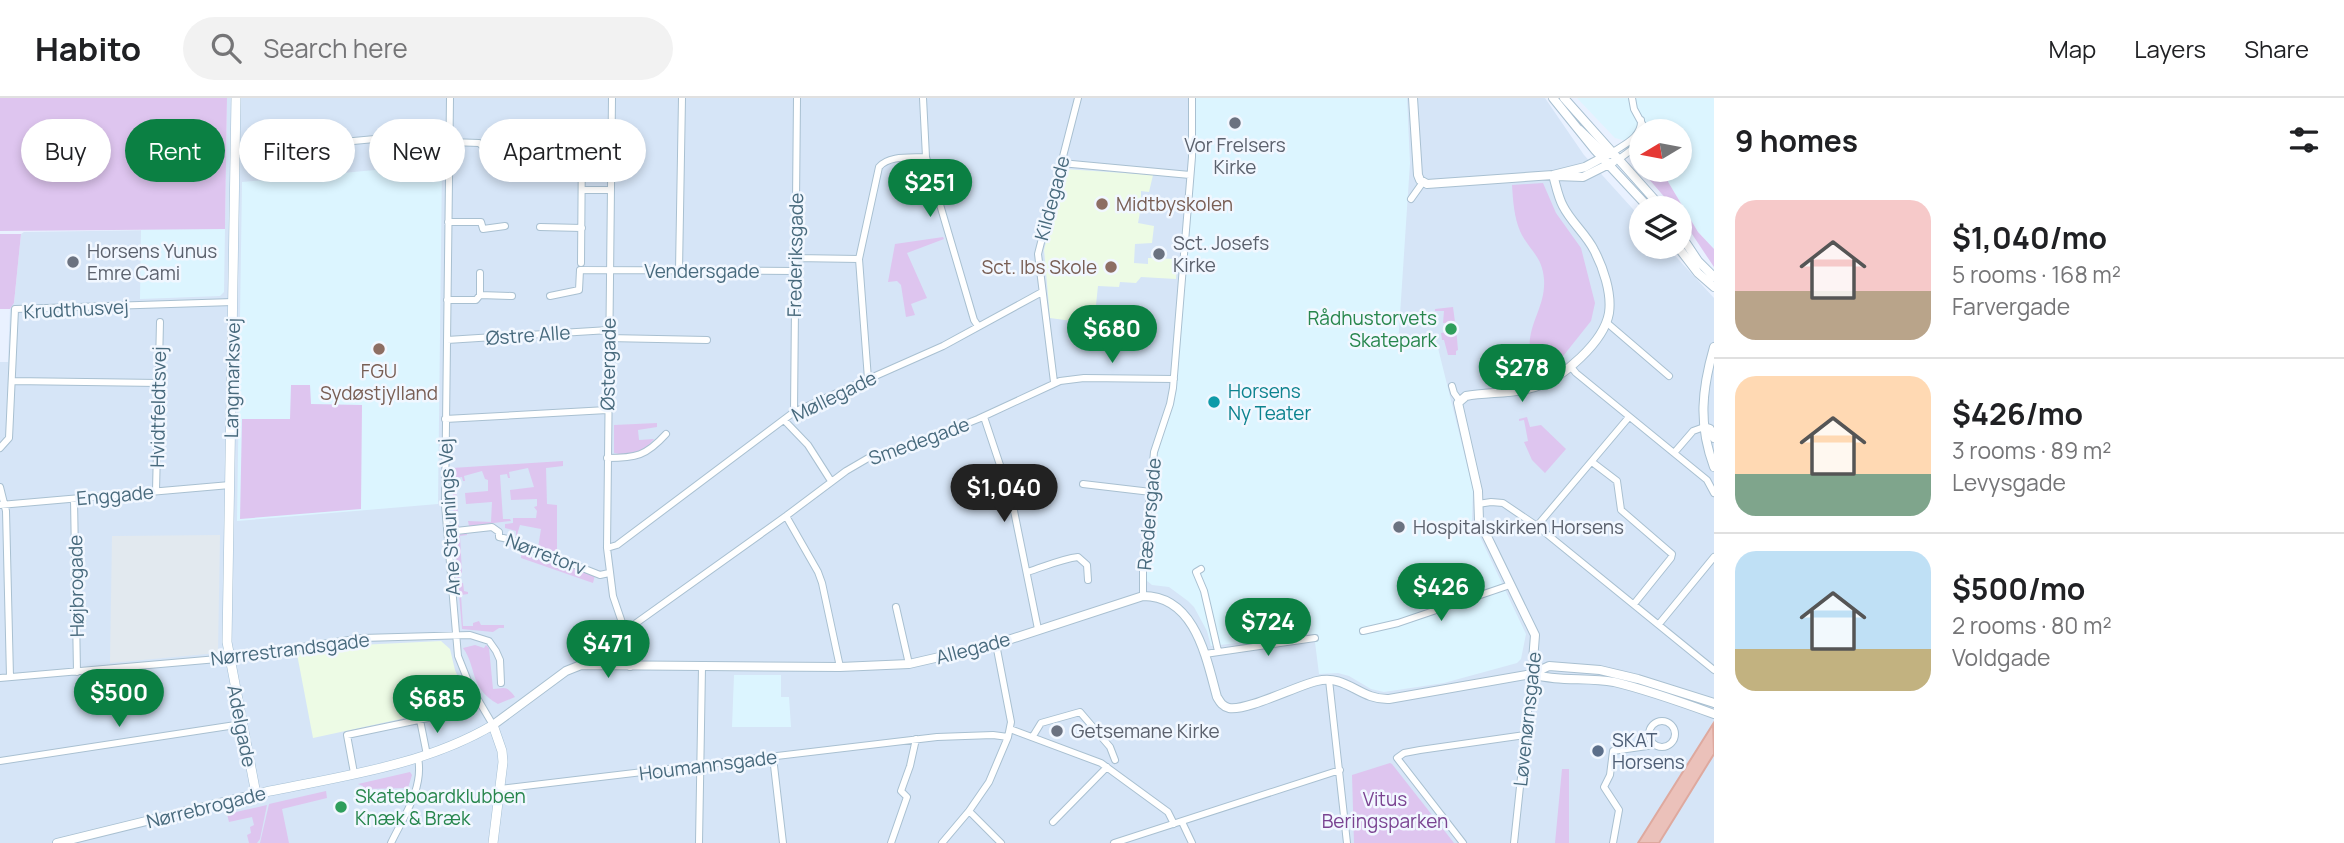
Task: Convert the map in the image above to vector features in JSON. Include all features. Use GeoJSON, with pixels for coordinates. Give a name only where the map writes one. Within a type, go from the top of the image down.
{"type":"FeatureCollection","features":[{"type":"Feature","properties":{"kind":"main road","name":"Langmarksvej"},"geometry":{"type":"LineString","coordinates":[[229,658],[227,642],[236,98]]}},
{"type":"Feature","properties":{"kind":"main road","name":"Adelgade"},"geometry":{"type":"LineString","coordinates":[[229,658],[256,794]]}},
{"type":"Feature","properties":{"kind":"main road","name":"Nørrebrogade"},"geometry":{"type":"LineString","coordinates":[[256,794],[423,757],[446,749],[492,725]]}},
{"type":"Feature","properties":{"kind":"main road"},"geometry":{"type":"LineString","coordinates":[[492,725],[502,751],[493,843]]}},
{"type":"Feature","properties":{"kind":"street","name":"Ane Staunings Vej"},"geometry":{"type":"LineString","coordinates":[[450,98],[450,119]]}},
{"type":"Feature","properties":{"kind":"street","name":"Østergade"},"geometry":{"type":"LineString","coordinates":[[607,548],[612,98]]}},
{"type":"Feature","properties":{"kind":"street"},"geometry":{"type":"LineString","coordinates":[[678,270],[682,98]]}},
{"type":"Feature","properties":{"kind":"street","name":"Frederiksgade"},"geometry":{"type":"LineString","coordinates":[[794,412],[797,98]]}},
{"type":"Feature","properties":{"kind":"street"},"geometry":{"type":"LineString","coordinates":[[923,98],[926,157],[978,326]]}},
{"type":"Feature","properties":{"kind":"street","name":"Kildegade"},"geometry":{"type":"LineString","coordinates":[[1054,382],[1037,262],[1038,246],[1078,98]]}},
{"type":"Feature","properties":{"kind":"street","name":"Rædersgade"},"geometry":{"type":"LineString","coordinates":[[1143,596],[1154,452],[1170,404],[1174,379],[1190,175],[1192,98]]}},
{"type":"Feature","properties":{"kind":"street"},"geometry":{"type":"LineString","coordinates":[[1413,98],[1418,175],[1423,182],[1433,185],[1553,175],[1585,167],[1629,149]]}},
{"type":"Feature","properties":{"kind":"street"},"geometry":{"type":"LineString","coordinates":[[1553,98],[1575,125],[1650,196]]}},
{"type":"Feature","properties":{"kind":"street"},"geometry":{"type":"LineString","coordinates":[[1564,98],[1640,196]]}},
{"type":"Feature","properties":{"kind":"street"},"geometry":{"type":"LineString","coordinates":[[1632,98],[1640,119]]}},
{"type":"Feature","properties":{"kind":"street"},"geometry":{"type":"LineString","coordinates":[[235,152],[369,140]]}},
{"type":"Feature","properties":{"kind":"street"},"geometry":{"type":"LineString","coordinates":[[1611,158],[1629,142]]}},
{"type":"Feature","properties":{"kind":"street"},"geometry":{"type":"LineString","coordinates":[[868,379],[859,259],[882,163],[926,157]]}},
{"type":"Feature","properties":{"kind":"street"},"geometry":{"type":"LineString","coordinates":[[1061,163],[1190,175]]}},
{"type":"Feature","properties":{"kind":"street"},"geometry":{"type":"LineString","coordinates":[[1452,386],[1454,394],[1460,400],[1472,395],[1531,388],[1553,379],[1571,367],[1587,350],[1606,322],[1609,302],[1601,268],[1594,251],[1562,204],[1553,175]]}},
{"type":"Feature","properties":{"kind":"street","name":"Ane Staunings Vej"},"geometry":{"type":"LineString","coordinates":[[449,182],[445,419],[447,532],[455,635],[463,672],[492,725]]}},
{"type":"Feature","properties":{"kind":"street"},"geometry":{"type":"LineString","coordinates":[[581,263],[582,182]]}},
{"type":"Feature","properties":{"kind":"street"},"geometry":{"type":"LineString","coordinates":[[1411,199],[1423,182]]}},
{"type":"Feature","properties":{"kind":"street"},"geometry":{"type":"LineString","coordinates":[[582,190],[610,190]]}},
{"type":"Feature","properties":{"kind":"street"},"geometry":{"type":"LineString","coordinates":[[481,211],[483,229],[505,226]]}},
{"type":"Feature","properties":{"kind":"street"},"geometry":{"type":"LineString","coordinates":[[448,222],[481,222]]}},
{"type":"Feature","properties":{"kind":"street"},"geometry":{"type":"LineString","coordinates":[[540,227],[582,228]]}},
{"type":"Feature","properties":{"kind":"street"},"geometry":{"type":"LineString","coordinates":[[1692,252],[1714,276]]}},
{"type":"Feature","properties":{"kind":"street"},"geometry":{"type":"LineString","coordinates":[[795,258],[859,259]]}},
{"type":"Feature","properties":{"kind":"street"},"geometry":{"type":"LineString","coordinates":[[1687,259],[1714,287]]}},
{"type":"Feature","properties":{"kind":"street"},"geometry":{"type":"LineString","coordinates":[[550,296],[579,290],[579,270],[609,270]]}},
{"type":"Feature","properties":{"kind":"street","name":"Vendersgade"},"geometry":{"type":"LineString","coordinates":[[609,270],[795,271]]}},
{"type":"Feature","properties":{"kind":"street"},"geometry":{"type":"LineString","coordinates":[[447,300],[477,300],[480,295],[480,273]]}},
{"type":"Feature","properties":{"kind":"street","name":"Møllegade"},"geometry":{"type":"LineString","coordinates":[[607,548],[617,545],[794,412],[943,346],[1042,292]]}},
{"type":"Feature","properties":{"kind":"street"},"geometry":{"type":"LineString","coordinates":[[480,295],[512,296]]}},
{"type":"Feature","properties":{"kind":"street","name":"Krudthusvej"},"geometry":{"type":"LineString","coordinates":[[0,448],[9,438],[15,309],[233,302]]}},
{"type":"Feature","properties":{"kind":"street","name":"Hvidtfeldtsvej"},"geometry":{"type":"LineString","coordinates":[[156,491],[160,322]]}},
{"type":"Feature","properties":{"kind":"street"},"geometry":{"type":"LineString","coordinates":[[1606,322],[1669,376]]}},
{"type":"Feature","properties":{"kind":"street","name":"Østre Alle"},"geometry":{"type":"LineString","coordinates":[[447,340],[608,334],[707,340]]}},
{"type":"Feature","properties":{"kind":"street"},"geometry":{"type":"LineString","coordinates":[[1714,346],[1704,385],[1704,426],[1714,467]]}},
{"type":"Feature","properties":{"kind":"street"},"geometry":{"type":"LineString","coordinates":[[1571,367],[1707,480],[1714,493]]}},
{"type":"Feature","properties":{"kind":"street","name":"Smedegade"},"geometry":{"type":"LineString","coordinates":[[625,631],[831,481],[870,457],[918,443],[984,417],[1054,382],[1084,378],[1174,379]]}},
{"type":"Feature","properties":{"kind":"street"},"geometry":{"type":"LineString","coordinates":[[12,381],[159,383]]}},
{"type":"Feature","properties":{"kind":"street","name":"Løvenørnsgade"},"geometry":{"type":"LineString","coordinates":[[1460,400],[1458,408],[1478,491],[1479,520],[1535,635],[1514,843]]}},
{"type":"Feature","properties":{"kind":"street"},"geometry":{"type":"LineString","coordinates":[[445,419],[607,410]]}},
{"type":"Feature","properties":{"kind":"street"},"geometry":{"type":"LineString","coordinates":[[984,417],[1012,501],[1038,629]]}},
{"type":"Feature","properties":{"kind":"street"},"geometry":{"type":"LineString","coordinates":[[1537,526],[1629,417]]}},
{"type":"Feature","properties":{"kind":"street"},"geometry":{"type":"LineString","coordinates":[[784,420],[808,445],[831,481]]}},
{"type":"Feature","properties":{"kind":"street"},"geometry":{"type":"LineString","coordinates":[[1704,426],[1710,429],[1714,438]]}},
{"type":"Feature","properties":{"kind":"street"},"geometry":{"type":"LineString","coordinates":[[1674,453],[1693,431],[1704,426]]}},
{"type":"Feature","properties":{"kind":"street"},"geometry":{"type":"LineString","coordinates":[[607,458],[633,458],[657,444],[666,434]]}},
{"type":"Feature","properties":{"kind":"street"},"geometry":{"type":"LineString","coordinates":[[1592,462],[1617,481],[1621,510],[1672,554],[1634,604]]}},
{"type":"Feature","properties":{"kind":"street"},"geometry":{"type":"LineString","coordinates":[[1083,484],[1151,492]]}},
{"type":"Feature","properties":{"kind":"street","name":"Enggade"},"geometry":{"type":"LineString","coordinates":[[3,505],[230,485]]}},
{"type":"Feature","properties":{"kind":"street"},"geometry":{"type":"LineString","coordinates":[[0,487],[10,677]]}},
{"type":"Feature","properties":{"kind":"street","name":"Højbrogade"},"geometry":{"type":"LineString","coordinates":[[74,499],[77,672]]}},
{"type":"Feature","properties":{"kind":"street"},"geometry":{"type":"LineString","coordinates":[[1478,504],[1503,503],[1537,526],[1714,670]]}},
{"type":"Feature","properties":{"kind":"street"},"geometry":{"type":"LineString","coordinates":[[786,516],[818,572],[841,667]]}},
{"type":"Feature","properties":{"kind":"street","name":"Nørretorv"},"geometry":{"type":"LineString","coordinates":[[447,532],[492,527],[499,532],[499,537],[600,575],[609,573]]}},
{"type":"Feature","properties":{"kind":"street","name":"Nørretorv"},"geometry":{"type":"LineString","coordinates":[[607,548],[613,596],[630,646],[630,667]]}},
{"type":"Feature","properties":{"kind":"street"},"geometry":{"type":"LineString","coordinates":[[1027,572],[1052,565],[1062,559],[1079,557],[1087,565],[1088,580]]}},
{"type":"Feature","properties":{"kind":"street"},"geometry":{"type":"LineString","coordinates":[[1659,624],[1714,557]]}},
{"type":"Feature","properties":{"kind":"street"},"geometry":{"type":"LineString","coordinates":[[1201,569],[1196,572],[1204,591],[1218,651]]}},
{"type":"Feature","properties":{"kind":"street"},"geometry":{"type":"LineString","coordinates":[[1363,631],[1398,623],[1510,585]]}},
{"type":"Feature","properties":{"kind":"street"},"geometry":{"type":"LineString","coordinates":[[1143,596],[1160,597],[1175,605],[1195,631],[1219,701],[1227,708],[1242,706],[1319,681],[1329,680],[1345,684],[1375,699],[1532,674],[1549,666],[1600,670],[1714,703]]}},
{"type":"Feature","properties":{"kind":"street","name":"Allegade"},"geometry":{"type":"LineString","coordinates":[[630,667],[841,667],[909,664],[996,644],[1143,596]]}},
{"type":"Feature","properties":{"kind":"street"},"geometry":{"type":"LineString","coordinates":[[895,607],[909,664]]}},
{"type":"Feature","properties":{"kind":"street","name":"Nørrestrandsgade"},"geometry":{"type":"LineString","coordinates":[[0,678],[229,658],[362,638],[455,635],[477,636],[489,641],[499,655],[501,682]]}},
{"type":"Feature","properties":{"kind":"street"},"geometry":{"type":"LineString","coordinates":[[1205,654],[1315,638]]}},
{"type":"Feature","properties":{"kind":"street"},"geometry":{"type":"LineString","coordinates":[[942,843],[989,782],[1008,737],[1010,729],[996,644]]}},
{"type":"Feature","properties":{"kind":"street","name":"Nørrebrogade"},"geometry":{"type":"LineString","coordinates":[[492,725],[574,667],[630,667]]}},
{"type":"Feature","properties":{"kind":"street"},"geometry":{"type":"LineString","coordinates":[[699,843],[702,667]]}},
{"type":"Feature","properties":{"kind":"street"},"geometry":{"type":"LineString","coordinates":[[1532,674],[1546,678],[1613,682],[1714,714]]}},
{"type":"Feature","properties":{"kind":"street"},"geometry":{"type":"LineString","coordinates":[[1329,680],[1347,843]]}},
{"type":"Feature","properties":{"kind":"street"},"geometry":{"type":"LineString","coordinates":[[355,773],[346,736],[466,710]]}},
{"type":"Feature","properties":{"kind":"street"},"geometry":{"type":"LineString","coordinates":[[1032,736],[1041,723],[1080,712],[1110,747],[1115,760]]}},
{"type":"Feature","properties":{"kind":"street"},"geometry":{"type":"LineString","coordinates":[[391,843],[417,789],[423,757],[420,720]]}},
{"type":"Feature","properties":{"kind":"street"},"geometry":{"type":"LineString","coordinates":[[1613,843],[1619,810],[1604,787],[1610,775],[1613,751],[1672,744],[1675,733],[1670,724],[1660,722],[1653,726],[1650,734],[1654,745]]}},
{"type":"Feature","properties":{"kind":"street"},"geometry":{"type":"LineString","coordinates":[[0,761],[242,724]]}},
{"type":"Feature","properties":{"kind":"street"},"geometry":{"type":"LineString","coordinates":[[1010,729],[1079,753],[1108,768],[1168,812],[1174,824]]}},
{"type":"Feature","properties":{"kind":"street","name":"Houmannsgade"},"geometry":{"type":"LineString","coordinates":[[500,789],[916,739],[993,734],[1008,737]]}},
{"type":"Feature","properties":{"kind":"street"},"geometry":{"type":"LineString","coordinates":[[1463,843],[1397,758],[1414,751],[1525,735]]}},
{"type":"Feature","properties":{"kind":"street"},"geometry":{"type":"LineString","coordinates":[[891,843],[907,797],[901,791],[916,739]]}},
{"type":"Feature","properties":{"kind":"street"},"geometry":{"type":"LineString","coordinates":[[773,757],[783,843]]}},
{"type":"Feature","properties":{"kind":"street"},"geometry":{"type":"LineString","coordinates":[[1053,822],[1108,768]]}},
{"type":"Feature","properties":{"kind":"street"},"geometry":{"type":"LineString","coordinates":[[1114,843],[1340,770]]}},
{"type":"Feature","properties":{"kind":"street","name":"Nørrebrogade"},"geometry":{"type":"LineString","coordinates":[[57,843],[256,794]]}},
{"type":"Feature","properties":{"kind":"street"},"geometry":{"type":"LineString","coordinates":[[969,811],[1001,843]]}},
{"type":"Feature","properties":{"kind":"street"},"geometry":{"type":"LineString","coordinates":[[1182,822],[1192,843]]}},
{"type":"Feature","properties":{"kind":"shaded area"},"geometry":{"type":"Polygon","coordinates":[[[227,98],[1545,98],[1584,155],[1629,205],[1629,259],[1678,259],[1714,298],[1714,843],[0,843],[0,362],[8,362],[10,309],[14,303],[21,234],[225,229],[227,98]]]}},
{"type":"Feature","properties":{"kind":"shaded area"},"geometry":{"type":"Polygon","coordinates":[[[1196,98],[1407,98],[1410,163],[1398,345],[1436,340],[1473,489],[1472,520],[1526,634],[1521,659],[1517,663],[1444,683],[1384,692],[1371,689],[1349,676],[1338,673],[1319,674],[1314,634],[1211,646],[1207,631],[1194,607],[1169,587],[1152,585],[1146,580],[1157,457],[1177,378],[1196,98]]]}},
{"type":"Feature","properties":{"kind":"shaded area"},"geometry":{"type":"Polygon","coordinates":[[[1577,98],[1714,98],[1714,249],[1692,222],[1692,196],[1677,196],[1668,182],[1692,182],[1692,119],[1629,119],[1629,142],[1615,138],[1577,98]]]}},
{"type":"Feature","properties":{"kind":"shaded area","name":"Sct. Ibs Skole"},"geometry":{"type":"Polygon","coordinates":[[[1065,169],[1153,175],[1149,192],[1141,191],[1141,198],[1149,198],[1148,212],[1140,212],[1138,223],[1154,226],[1152,243],[1135,244],[1134,263],[1148,264],[1148,258],[1177,259],[1176,279],[1141,277],[1136,283],[1120,282],[1119,287],[1098,286],[1094,324],[1050,318],[1044,250],[1065,169]]]}},
{"type":"Feature","properties":{"kind":"shaded area"},"geometry":{"type":"Polygon","coordinates":[[[369,171],[369,182],[442,182],[438,504],[237,521],[242,182],[355,182],[355,172],[369,171]]]}},
{"type":"Feature","properties":{"kind":"shaded area"},"geometry":{"type":"Polygon","coordinates":[[[141,229],[225,229],[224,292],[220,296],[140,299],[141,229]]]}},
{"type":"Feature","properties":{"kind":"shaded area"},"geometry":{"type":"Polygon","coordinates":[[[220,535],[218,653],[110,663],[112,536],[220,535]]]}},
{"type":"Feature","properties":{"kind":"shaded area"},"geometry":{"type":"Polygon","coordinates":[[[441,641],[450,649],[455,670],[470,704],[313,738],[297,654],[359,645],[441,641]]]}},
{"type":"Feature","properties":{"kind":"shaded area"},"geometry":{"type":"Polygon","coordinates":[[[734,675],[781,675],[781,697],[789,697],[791,727],[732,727],[734,675]]]}},
{"type":"Feature","properties":{"kind":"shaded area"},"geometry":{"type":"Polygon","coordinates":[[[1713,724],[1714,754],[1659,843],[1638,843],[1713,724]]]}},
{"type":"Feature","properties":{"kind":"green space"},"geometry":{"type":"Polygon","coordinates":[[[0,98],[227,98],[225,229],[0,231],[0,98]]]}},
{"type":"Feature","properties":{"kind":"green space"},"geometry":{"type":"Polygon","coordinates":[[[1651,182],[1668,182],[1677,196],[1664,196],[1651,182]]]}},
{"type":"Feature","properties":{"kind":"green space"},"geometry":{"type":"Polygon","coordinates":[[[1543,183],[1556,213],[1581,248],[1595,303],[1591,321],[1560,360],[1548,369],[1547,350],[1530,353],[1531,332],[1542,298],[1544,279],[1541,264],[1518,226],[1512,185],[1543,183]]]}},
{"type":"Feature","properties":{"kind":"green space"},"geometry":{"type":"Polygon","coordinates":[[[1692,222],[1714,249],[1714,267],[1692,234],[1692,222]]]}},
{"type":"Feature","properties":{"kind":"green space"},"geometry":{"type":"Polygon","coordinates":[[[0,234],[21,234],[14,303],[10,309],[0,309],[0,234]]]}},
{"type":"Feature","properties":{"kind":"green space"},"geometry":{"type":"Polygon","coordinates":[[[944,239],[907,253],[927,298],[911,304],[915,315],[906,317],[901,285],[897,281],[888,282],[895,244],[944,239]]]}},
{"type":"Feature","properties":{"kind":"green space","name":"Rådhustorvets Skatepark"},"geometry":{"type":"Polygon","coordinates":[[[1453,307],[1457,323],[1458,350],[1456,355],[1448,355],[1441,333],[1446,332],[1443,323],[1444,311],[1435,309],[1453,307]]]}},
{"type":"Feature","properties":{"kind":"green space"},"geometry":{"type":"Polygon","coordinates":[[[291,385],[310,385],[311,404],[362,405],[361,509],[240,519],[242,419],[290,419],[291,385]]]}},
{"type":"Feature","properties":{"kind":"green space"},"geometry":{"type":"Polygon","coordinates":[[[1527,417],[1530,427],[1541,425],[1566,449],[1545,473],[1532,460],[1524,442],[1528,441],[1524,420],[1519,419],[1527,417]]]}},
{"type":"Feature","properties":{"kind":"green space"},"geometry":{"type":"Polygon","coordinates":[[[657,423],[657,427],[638,430],[639,440],[654,439],[646,447],[631,454],[614,453],[614,425],[657,423]]]}},
{"type":"Feature","properties":{"kind":"green space"},"geometry":{"type":"Polygon","coordinates":[[[563,461],[563,466],[546,468],[547,504],[557,505],[557,556],[538,548],[541,529],[520,525],[516,538],[516,531],[505,528],[505,524],[513,523],[513,518],[536,518],[537,511],[534,507],[537,506],[537,499],[511,500],[510,490],[534,487],[528,468],[509,472],[510,478],[507,474],[500,475],[503,519],[511,521],[469,526],[468,521],[491,522],[492,502],[466,504],[465,493],[488,491],[488,480],[482,471],[464,476],[465,481],[462,477],[455,478],[459,527],[454,527],[452,468],[563,461]]]}},
{"type":"Feature","properties":{"kind":"green space"},"geometry":{"type":"Polygon","coordinates":[[[467,533],[460,536],[460,583],[463,583],[464,591],[468,592],[461,595],[463,626],[473,626],[473,623],[479,621],[481,625],[504,625],[504,628],[493,632],[462,629],[454,536],[467,533]]]}},
{"type":"Feature","properties":{"kind":"green space"},"geometry":{"type":"Polygon","coordinates":[[[522,547],[523,554],[547,562],[549,557],[595,575],[593,583],[521,558],[522,547]]]}},
{"type":"Feature","properties":{"kind":"green space"},"geometry":{"type":"Polygon","coordinates":[[[475,645],[484,648],[486,645],[489,648],[493,689],[507,689],[515,697],[498,704],[482,691],[463,648],[475,645]]]}},
{"type":"Feature","properties":{"kind":"green space","name":"Vitus Beringsparken"},"geometry":{"type":"Polygon","coordinates":[[[1390,763],[1454,843],[1354,843],[1352,775],[1390,763]]]}},
{"type":"Feature","properties":{"kind":"green space"},"geometry":{"type":"Polygon","coordinates":[[[1562,769],[1569,769],[1569,843],[1555,843],[1562,769]]]}},
{"type":"Feature","properties":{"kind":"green space"},"geometry":{"type":"Polygon","coordinates":[[[410,772],[412,775],[408,788],[364,789],[358,784],[410,772]]]}},
{"type":"Feature","properties":{"kind":"green space"},"geometry":{"type":"Polygon","coordinates":[[[326,791],[327,798],[282,809],[289,843],[260,843],[269,804],[326,791]]]}},
{"type":"Feature","properties":{"kind":"green space"},"geometry":{"type":"Polygon","coordinates":[[[267,805],[260,839],[257,843],[249,843],[247,835],[251,833],[250,827],[254,825],[252,817],[229,822],[227,814],[267,805]]]}},
{"type":"Feature","properties":{"kind":"place","name":"Vor Frelsers Kirke"},"geometry":{"type":"Point","coordinates":[1235,123]}},
{"type":"Feature","properties":{"kind":"place","name":"Midtbyskolen"},"geometry":{"type":"Point","coordinates":[1102,204]}},
{"type":"Feature","properties":{"kind":"place","name":"Sct. Josefs Kirke"},"geometry":{"type":"Point","coordinates":[1159,254]}},
{"type":"Feature","properties":{"kind":"place","name":"Horsens Yunus Emre Cami"},"geometry":{"type":"Point","coordinates":[73,262]}},
{"type":"Feature","properties":{"kind":"place","name":"Sct. Ibs Skole"},"geometry":{"type":"Point","coordinates":[1111,267]}},
{"type":"Feature","properties":{"kind":"place","name":"Rådhustorvets Skatepark"},"geometry":{"type":"Point","coordinates":[1451,329]}},
{"type":"Feature","properties":{"kind":"place","name":"FGU Sydøstjylland"},"geometry":{"type":"Point","coordinates":[379,349]}},
{"type":"Feature","properties":{"kind":"place","name":"Horsens Ny Teater"},"geometry":{"type":"Point","coordinates":[1214,402]}},
{"type":"Feature","properties":{"kind":"place","name":"Hospitalskirken Horsens"},"geometry":{"type":"Point","coordinates":[1399,527]}},
{"type":"Feature","properties":{"kind":"place","name":"Getsemane Kirke"},"geometry":{"type":"Point","coordinates":[1057,731]}},
{"type":"Feature","properties":{"kind":"place","name":"SKAT Horsens"},"geometry":{"type":"Point","coordinates":[1598,751]}},
{"type":"Feature","properties":{"kind":"place","name":"Skateboardklubben Knæk & Bræk"},"geometry":{"type":"Point","coordinates":[341,807]}}]}
